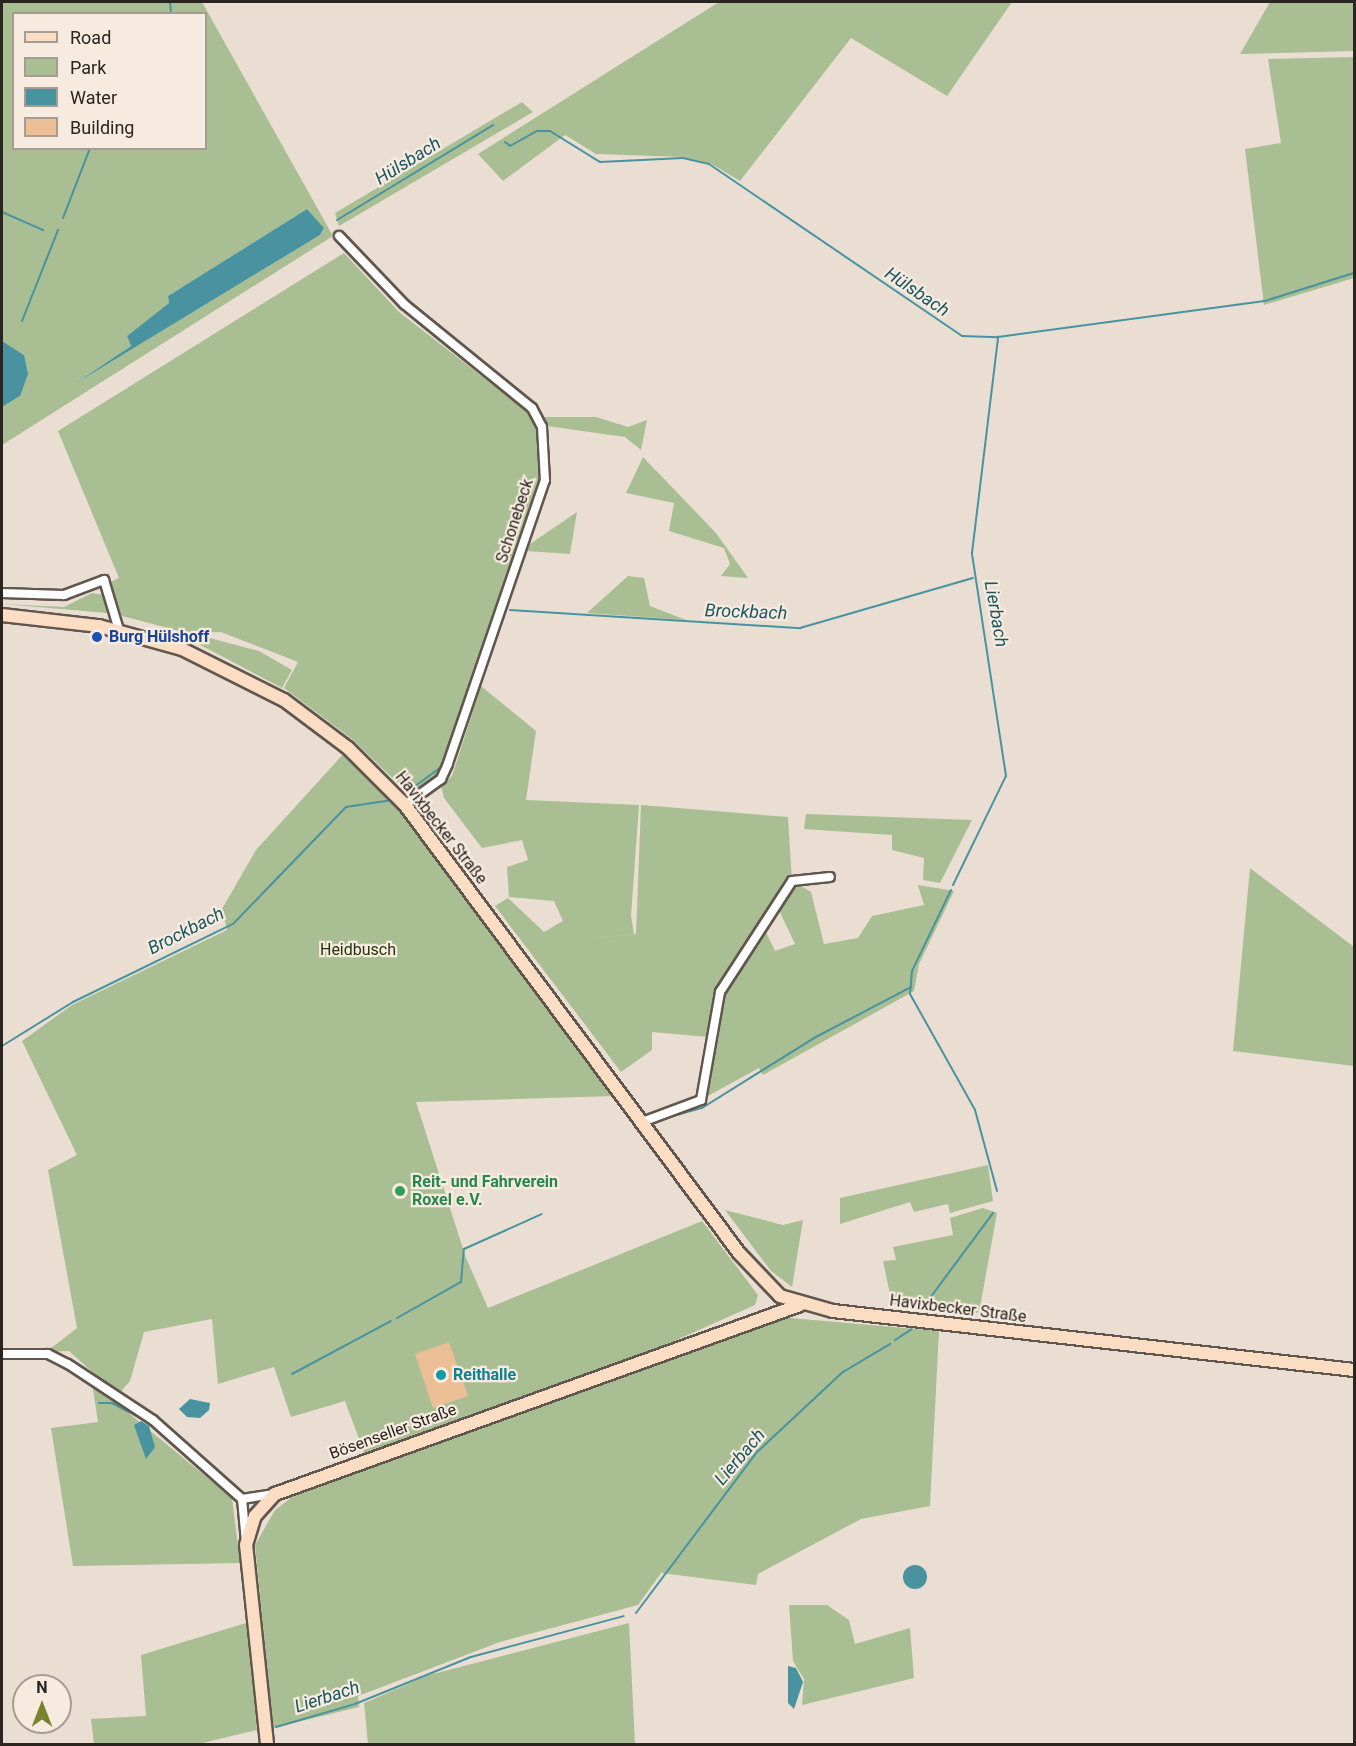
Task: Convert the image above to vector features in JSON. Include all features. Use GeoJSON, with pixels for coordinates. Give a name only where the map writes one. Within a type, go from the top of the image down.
{"type":"FeatureCollection","features":[{"type":"Feature","properties":{"kind":"main road","name":"Havixbecker Straße"},"geometry":{"type":"LineString","coordinates":[[2,615],[119,630],[219,664],[284,700],[348,748],[405,805],[642,1122],[773,1291],[800,1305],[1354,1370]]}},
{"type":"Feature","properties":{"kind":"main road"},"geometry":{"type":"LineString","coordinates":[[768,1316],[773,1291]]}},
{"type":"Feature","properties":{"kind":"main road","name":"Bösenseller Straße"},"geometry":{"type":"LineString","coordinates":[[267,1744],[246,1545],[255,1516],[275,1494],[800,1305]]}},
{"type":"Feature","properties":{"kind":"street","name":"Schonebeck"},"geometry":{"type":"LineString","coordinates":[[339,236],[404,304],[532,408],[542,427],[545,480],[448,764],[441,779],[405,805]]}},
{"type":"Feature","properties":{"kind":"street"},"geometry":{"type":"LineString","coordinates":[[2,593],[57,596],[104,580],[119,630]]}},
{"type":"Feature","properties":{"kind":"street"},"geometry":{"type":"LineString","coordinates":[[642,1122],[701,1100],[720,992],[792,880],[830,877]]}},
{"type":"Feature","properties":{"kind":"street"},"geometry":{"type":"LineString","coordinates":[[2,1353],[48,1354],[68,1364],[153,1420],[242,1499],[246,1545]]}},
{"type":"Feature","properties":{"kind":"street"},"geometry":{"type":"LineString","coordinates":[[242,1499],[275,1494]]}},
{"type":"Feature","properties":{"kind":"green space"},"geometry":{"type":"Polygon","coordinates":[[[2,2],[202,2],[333,236],[2,445],[2,407],[20,396],[24,355],[2,341],[2,2]],[[307,209],[168,296],[169,303],[127,336],[131,346],[73,385],[320,235],[324,228],[307,209]]]}},
{"type":"Feature","properties":{"kind":"green space"},"geometry":{"type":"Polygon","coordinates":[[[719,2],[1012,2],[947,96],[851,38],[740,181],[710,163],[683,157],[596,154],[565,135],[503,181],[478,154],[719,2]]]}},
{"type":"Feature","properties":{"kind":"green space"},"geometry":{"type":"Polygon","coordinates":[[[1270,2],[1354,2],[1354,51],[1240,54],[1270,2]]]}},
{"type":"Feature","properties":{"kind":"green space"},"geometry":{"type":"Polygon","coordinates":[[[1354,57],[1354,278],[1264,305],[1245,149],[1281,143],[1268,59],[1354,57]]]}},
{"type":"Feature","properties":{"kind":"green space"},"geometry":{"type":"Polygon","coordinates":[[[522,102],[533,112],[339,226],[335,213],[522,102]]]}},
{"type":"Feature","properties":{"kind":"green space"},"geometry":{"type":"Polygon","coordinates":[[[344,253],[399,312],[538,420],[542,474],[479,666],[444,768],[411,796],[352,739],[284,688],[298,662],[221,632],[187,633],[122,616],[108,583],[119,578],[58,431],[344,253]]]}},
{"type":"Feature","properties":{"kind":"green space"},"geometry":{"type":"Polygon","coordinates":[[[544,417],[596,417],[628,427],[647,420],[641,450],[625,437],[547,426],[544,417]]]}},
{"type":"Feature","properties":{"kind":"green space"},"geometry":{"type":"Polygon","coordinates":[[[643,457],[716,533],[748,578],[721,576],[730,564],[724,548],[669,531],[674,503],[626,493],[643,457]]]}},
{"type":"Feature","properties":{"kind":"green space"},"geometry":{"type":"Polygon","coordinates":[[[577,512],[570,554],[527,551],[530,544],[577,512]]]}},
{"type":"Feature","properties":{"kind":"green space"},"geometry":{"type":"Polygon","coordinates":[[[628,576],[644,578],[650,606],[686,620],[587,613],[628,576]]]}},
{"type":"Feature","properties":{"kind":"green space"},"geometry":{"type":"Polygon","coordinates":[[[92,593],[105,595],[112,610],[108,613],[2,604],[64,607],[92,593]]]}},
{"type":"Feature","properties":{"kind":"green space"},"geometry":{"type":"Polygon","coordinates":[[[198,635],[259,651],[292,670],[282,688],[189,639],[198,635]]]}},
{"type":"Feature","properties":{"kind":"green space"},"geometry":{"type":"Polygon","coordinates":[[[481,686],[536,731],[526,800],[639,805],[631,916],[634,934],[572,941],[636,934],[641,805],[788,817],[792,881],[716,990],[708,1037],[652,1032],[652,1050],[621,1072],[495,906],[508,898],[544,932],[563,921],[554,901],[509,897],[507,867],[528,860],[522,840],[482,848],[444,798],[441,786],[452,776],[481,686]]]}},
{"type":"Feature","properties":{"kind":"green space","name":"Heidbusch"},"geometry":{"type":"Polygon","coordinates":[[[346,751],[403,808],[615,1096],[416,1102],[466,1258],[488,1308],[702,1221],[758,1295],[755,1305],[654,1350],[365,1455],[345,1401],[291,1417],[274,1367],[218,1384],[212,1319],[144,1332],[130,1381],[118,1395],[69,1351],[46,1352],[77,1328],[48,1170],[77,1155],[22,1041],[72,1005],[227,930],[222,909],[256,850],[346,751]]]}},
{"type":"Feature","properties":{"kind":"green space"},"geometry":{"type":"Polygon","coordinates":[[[806,814],[972,820],[940,883],[923,880],[924,858],[892,850],[892,835],[804,829],[806,814]]]}},
{"type":"Feature","properties":{"kind":"green space"},"geometry":{"type":"Polygon","coordinates":[[[1250,868],[1354,947],[1354,1066],[1233,1051],[1250,868]]]}},
{"type":"Feature","properties":{"kind":"green space"},"geometry":{"type":"Polygon","coordinates":[[[794,882],[811,892],[824,944],[858,938],[872,916],[924,905],[918,885],[954,891],[919,964],[914,991],[763,1075],[759,1068],[706,1097],[723,994],[765,930],[775,951],[795,944],[778,908],[794,882]]]}},
{"type":"Feature","properties":{"kind":"green space"},"geometry":{"type":"Polygon","coordinates":[[[988,1165],[993,1201],[950,1213],[948,1204],[914,1212],[910,1202],[840,1224],[840,1198],[988,1165]]]}},
{"type":"Feature","properties":{"kind":"green space"},"geometry":{"type":"Polygon","coordinates":[[[983,1208],[997,1213],[979,1313],[892,1304],[883,1261],[896,1260],[893,1247],[953,1235],[950,1218],[983,1208]]]}},
{"type":"Feature","properties":{"kind":"green space"},"geometry":{"type":"Polygon","coordinates":[[[725,1210],[783,1225],[803,1220],[792,1287],[771,1271],[725,1210]]]}},
{"type":"Feature","properties":{"kind":"green space"},"geometry":{"type":"Polygon","coordinates":[[[779,1317],[939,1331],[930,1506],[861,1519],[758,1574],[756,1585],[661,1573],[638,1605],[500,1642],[358,1696],[359,1707],[273,1728],[255,1545],[275,1510],[295,1495],[779,1317]]]}},
{"type":"Feature","properties":{"kind":"green space"},"geometry":{"type":"Polygon","coordinates":[[[92,1383],[232,1498],[240,1563],[73,1566],[51,1428],[98,1422],[92,1383]]]}},
{"type":"Feature","properties":{"kind":"green space"},"geometry":{"type":"Polygon","coordinates":[[[789,1605],[827,1605],[849,1620],[855,1644],[910,1628],[914,1678],[802,1705],[804,1679],[793,1661],[789,1605]]]}},
{"type":"Feature","properties":{"kind":"green space"},"geometry":{"type":"Polygon","coordinates":[[[246,1623],[257,1730],[198,1744],[94,1744],[91,1719],[146,1716],[141,1655],[246,1623]]]}},
{"type":"Feature","properties":{"kind":"green space"},"geometry":{"type":"Polygon","coordinates":[[[629,1623],[635,1744],[368,1744],[364,1703],[429,1675],[629,1623]]]}},
{"type":"Feature","properties":{"kind":"water"},"geometry":{"type":"Polygon","coordinates":[[[307,209],[324,228],[320,235],[73,385],[131,346],[127,336],[169,303],[168,296],[307,209]]]}},
{"type":"Feature","properties":{"kind":"water"},"geometry":{"type":"Polygon","coordinates":[[[2,341],[24,355],[28,374],[20,396],[2,407],[2,341]]]}},
{"type":"Feature","properties":{"kind":"water"},"geometry":{"type":"Polygon","coordinates":[[[190,1399],[210,1403],[209,1410],[200,1418],[187,1417],[179,1409],[190,1399]]]}},
{"type":"Feature","properties":{"kind":"water"},"geometry":{"type":"Polygon","coordinates":[[[141,1421],[149,1426],[155,1447],[146,1459],[134,1425],[141,1421]]]}},
{"type":"Feature","properties":{"kind":"water"},"geometry":{"type":"Polygon","coordinates":[[[915,1565],[924,1568],[927,1577],[924,1586],[915,1589],[906,1586],[903,1577],[906,1568],[915,1565]]]}},
{"type":"Feature","properties":{"kind":"water"},"geometry":{"type":"Polygon","coordinates":[[[788,1666],[796,1668],[803,1682],[794,1709],[788,1703],[788,1666]]]}},
{"type":"Feature","properties":{"kind":"building","name":"Reithalle"},"geometry":{"type":"Polygon","coordinates":[[[449,1342],[468,1396],[433,1408],[415,1354],[449,1342]]]}},
{"type":"Feature","properties":{"kind":"waterway"},"geometry":{"type":"LineString","coordinates":[[170,2],[171,12]]}},
{"type":"Feature","properties":{"kind":"waterway","name":"Hülsbach"},"geometry":{"type":"LineString","coordinates":[[337,220],[493,125]]}},
{"type":"Feature","properties":{"kind":"waterway","name":"Hülsbach"},"geometry":{"type":"LineString","coordinates":[[505,142],[510,146],[537,131],[550,131],[600,162],[683,158],[709,164],[962,336],[998,337],[1265,301],[1354,273]]}},
{"type":"Feature","properties":{"kind":"waterway"},"geometry":{"type":"LineString","coordinates":[[63,218],[89,150]]}},
{"type":"Feature","properties":{"kind":"waterway"},"geometry":{"type":"LineString","coordinates":[[2,212],[43,230]]}},
{"type":"Feature","properties":{"kind":"waterway"},"geometry":{"type":"LineString","coordinates":[[22,321],[58,230]]}},
{"type":"Feature","properties":{"kind":"waterway","name":"Lierbach"},"geometry":{"type":"LineString","coordinates":[[953,885],[1006,776],[972,553],[998,337]]}},
{"type":"Feature","properties":{"kind":"waterway","name":"Brockbach"},"geometry":{"type":"LineString","coordinates":[[510,610],[800,628],[973,578]]}},
{"type":"Feature","properties":{"kind":"waterway","name":"Brockbach"},"geometry":{"type":"LineString","coordinates":[[411,789],[441,767],[496,608]]}},
{"type":"Feature","properties":{"kind":"waterway","name":"Brockbach"},"geometry":{"type":"LineString","coordinates":[[2,1046],[73,1002],[233,924],[346,807],[392,800]]}},
{"type":"Feature","properties":{"kind":"waterway","name":"Lierbach"},"geometry":{"type":"LineString","coordinates":[[951,890],[912,971],[910,994],[975,1110],[997,1191]]}},
{"type":"Feature","properties":{"kind":"waterway"},"geometry":{"type":"LineString","coordinates":[[655,1121],[702,1108],[814,1038],[911,987]]}},
{"type":"Feature","properties":{"kind":"waterway","name":"Lierbach"},"geometry":{"type":"LineString","coordinates":[[924,1306],[993,1213]]}},
{"type":"Feature","properties":{"kind":"waterway"},"geometry":{"type":"LineString","coordinates":[[397,1318],[461,1282],[464,1249],[542,1214]]}},
{"type":"Feature","properties":{"kind":"waterway"},"geometry":{"type":"LineString","coordinates":[[292,1374],[391,1321]]}},
{"type":"Feature","properties":{"kind":"waterway","name":"Lierbach"},"geometry":{"type":"LineString","coordinates":[[895,1340],[912,1329]]}},
{"type":"Feature","properties":{"kind":"waterway","name":"Lierbach"},"geometry":{"type":"LineString","coordinates":[[636,1613],[756,1453],[843,1372],[890,1344]]}},
{"type":"Feature","properties":{"kind":"waterway"},"geometry":{"type":"LineString","coordinates":[[99,1403],[112,1403],[142,1419]]}},
{"type":"Feature","properties":{"kind":"waterway","name":"Lierbach"},"geometry":{"type":"LineString","coordinates":[[276,1727],[355,1704],[471,1657],[624,1616]]}},
{"type":"Feature","properties":{"kind":"place","name":"Burg Hülshoff"},"geometry":{"type":"Point","coordinates":[97,637]}},
{"type":"Feature","properties":{"kind":"place","name":"Reit- und Fahrverein Roxel e.V."},"geometry":{"type":"Point","coordinates":[400,1191]}},
{"type":"Feature","properties":{"kind":"place","name":"Reithalle"},"geometry":{"type":"Point","coordinates":[441,1375]}}]}
